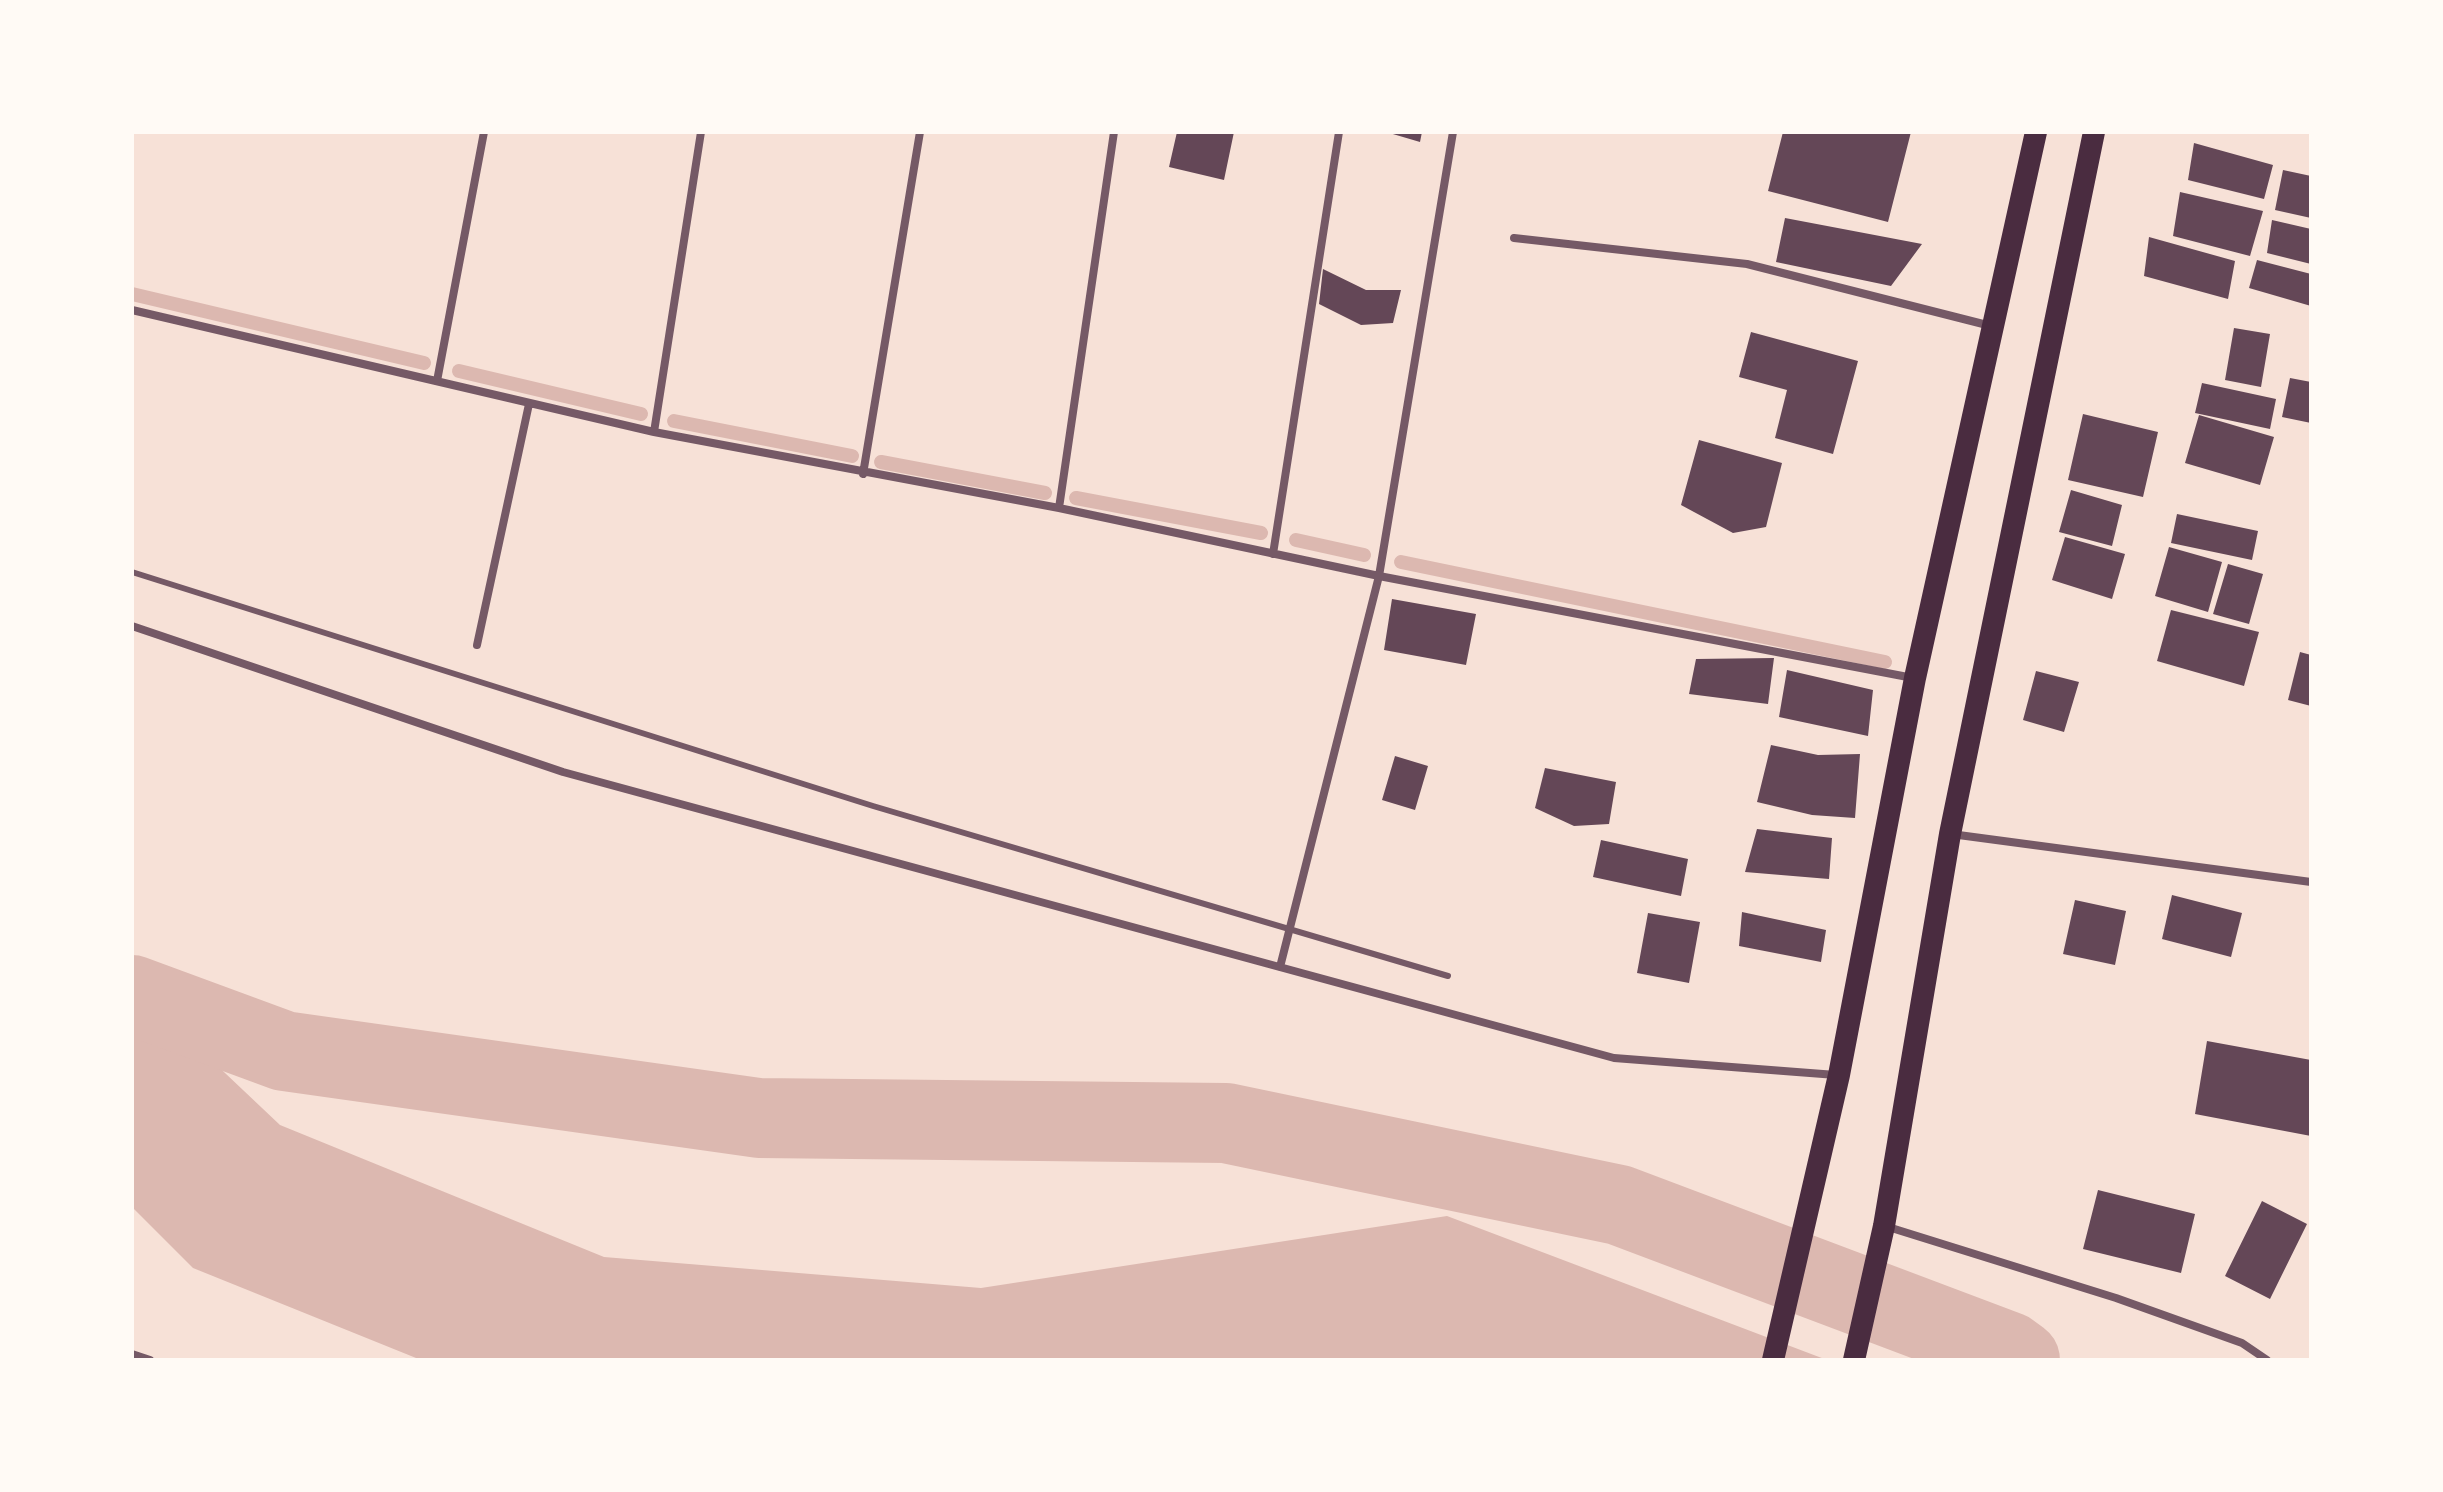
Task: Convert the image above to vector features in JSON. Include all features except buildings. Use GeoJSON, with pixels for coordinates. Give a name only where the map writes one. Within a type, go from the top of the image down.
{"type":"FeatureCollection","features":[{"type":"Feature","properties":{"kind":"highway"},"geometry":{"type":"LineString","coordinates":[[1773,1360],[1839,1075],[1915,678],[2036,132]]}},
{"type":"Feature","properties":{"kind":"highway"},"geometry":{"type":"LineString","coordinates":[[1854,1360],[1884,1226],[1950,834],[2094,132]]}},
{"type":"Feature","properties":{"kind":"street"},"geometry":{"type":"LineString","coordinates":[[437,381],[484,132]]}},
{"type":"Feature","properties":{"kind":"street"},"geometry":{"type":"LineString","coordinates":[[654,432],[701,132]]}},
{"type":"Feature","properties":{"kind":"street"},"geometry":{"type":"LineString","coordinates":[[863,474],[920,132]]}},
{"type":"Feature","properties":{"kind":"street"},"geometry":{"type":"LineString","coordinates":[[1059,508],[1114,132]]}},
{"type":"Feature","properties":{"kind":"street"},"geometry":{"type":"LineString","coordinates":[[1273,554],[1339,132]]}},
{"type":"Feature","properties":{"kind":"street"},"geometry":{"type":"LineString","coordinates":[[1280,967],[1379,576],[1453,132]]}},
{"type":"Feature","properties":{"kind":"street"},"geometry":{"type":"LineString","coordinates":[[1514,238],[1747,264],[1992,326]]}},
{"type":"Feature","properties":{"kind":"street"},"geometry":{"type":"LineString","coordinates":[[132,310],[654,432],[863,474],[1059,508],[1379,576],[1915,678]]}},
{"type":"Feature","properties":{"kind":"street"},"geometry":{"type":"LineString","coordinates":[[477,645],[529,404]]}},
{"type":"Feature","properties":{"kind":"street"},"geometry":{"type":"LineString","coordinates":[[132,626],[563,772],[1614,1058],[1839,1075]]}},
{"type":"Feature","properties":{"kind":"street"},"geometry":{"type":"LineString","coordinates":[[1950,834],[2311,882]]}},
{"type":"Feature","properties":{"kind":"street"},"geometry":{"type":"LineString","coordinates":[[1884,1226],[2130,1303],[2242,1343],[2267,1360]]}},
{"type":"Feature","properties":{"kind":"street"},"geometry":{"type":"LineString","coordinates":[[132,1354],[150,1360]]}},
{"type":"Feature","properties":{"kind":"lane"},"geometry":{"type":"LineString","coordinates":[[132,572],[873,806],[1448,976]]}},
{"type":"Feature","properties":{"kind":"shaded area"},"geometry":{"type":"Polygon","coordinates":[[[132,985],[280,1125],[604,1257],[981,1288],[1447,1216],[1827,1360],[421,1360],[193,1268],[132,1207],[132,985]]]}},
{"type":"Feature","properties":{"kind":"waterway"},"geometry":{"type":"LineString","coordinates":[[132,294],[424,363]]}},
{"type":"Feature","properties":{"kind":"waterway"},"geometry":{"type":"LineString","coordinates":[[459,371],[641,414]]}},
{"type":"Feature","properties":{"kind":"waterway"},"geometry":{"type":"LineString","coordinates":[[674,421],[852,456]]}},
{"type":"Feature","properties":{"kind":"waterway"},"geometry":{"type":"LineString","coordinates":[[881,462],[1045,493]]}},
{"type":"Feature","properties":{"kind":"waterway"},"geometry":{"type":"LineString","coordinates":[[1076,498],[1261,533]]}},
{"type":"Feature","properties":{"kind":"waterway"},"geometry":{"type":"LineString","coordinates":[[1296,540],[1364,555]]}},
{"type":"Feature","properties":{"kind":"waterway"},"geometry":{"type":"LineString","coordinates":[[1401,562],[1885,662]]}},
{"type":"Feature","properties":{"kind":"waterway"},"geometry":{"type":"LineString","coordinates":[[132,995],[284,1051],[759,1118],[1226,1123],[1619,1205],[2009,1352],[2020,1360]]}}]}
